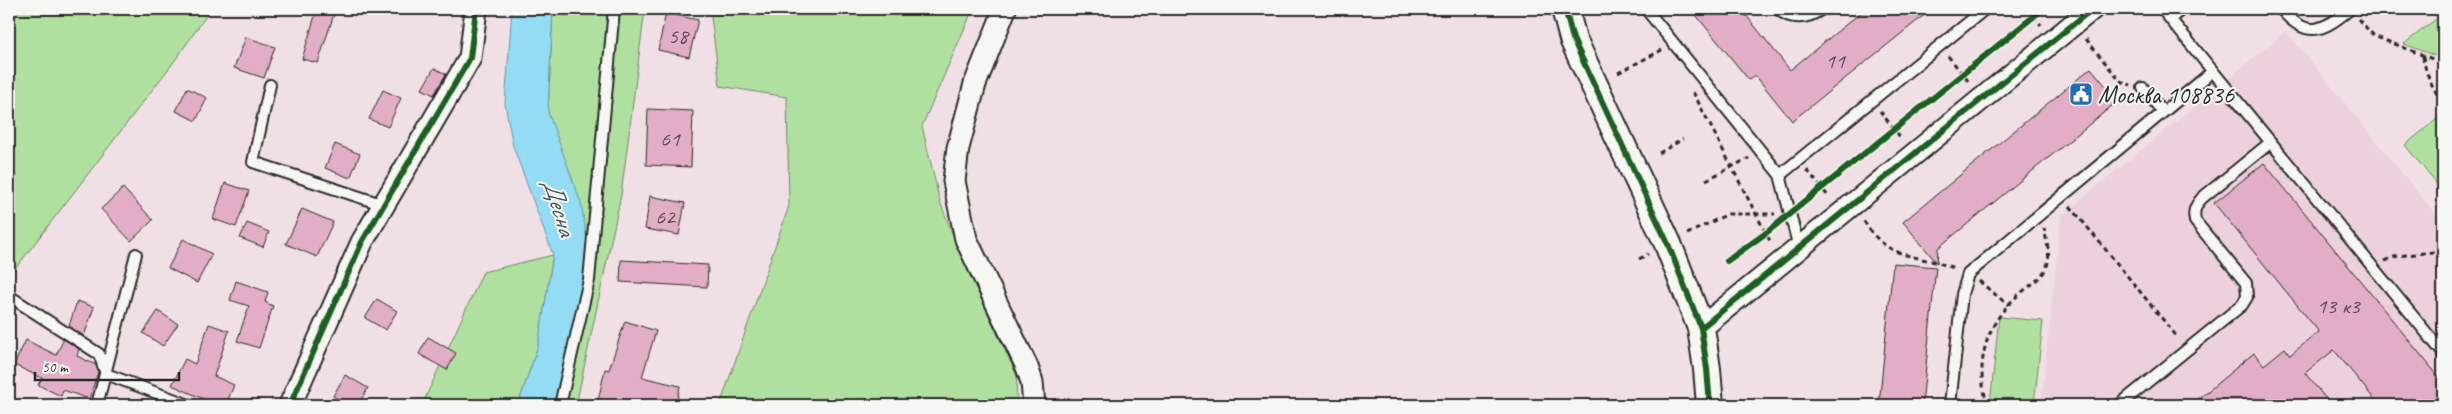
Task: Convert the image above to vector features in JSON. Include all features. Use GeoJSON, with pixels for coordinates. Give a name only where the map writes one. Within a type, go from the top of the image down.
{"type":"FeatureCollection","features":[{"type":"Feature","properties":{"kind":"street"},"geometry":{"type":"LineString","coordinates":[[290,405],[362,242],[470,58],[476,9]]}},
{"type":"Feature","properties":{"kind":"street"},"geometry":{"type":"LineString","coordinates":[[1005,9],[975,84],[958,148],[954,180],[966,239],[1027,367],[1032,382],[1034,405]]}},
{"type":"Feature","properties":{"kind":"street"},"geometry":{"type":"LineString","coordinates":[[1565,9],[1572,39],[1668,244],[1701,328],[1708,369],[1710,405]]}},
{"type":"Feature","properties":{"kind":"street"},"geometry":{"type":"LineString","coordinates":[[1701,328],[2092,9]]}},
{"type":"Feature","properties":{"kind":"lane"},"geometry":{"type":"LineString","coordinates":[[560,405],[589,280],[614,9]]}},
{"type":"Feature","properties":{"kind":"lane"},"geometry":{"type":"LineString","coordinates":[[1646,9],[1780,175],[1799,248]]}},
{"type":"Feature","properties":{"kind":"lane"},"geometry":{"type":"LineString","coordinates":[[1778,9],[1784,14],[1798,18],[1813,16],[1822,9]]}},
{"type":"Feature","properties":{"kind":"lane"},"geometry":{"type":"LineString","coordinates":[[1780,175],[1985,9]]}},
{"type":"Feature","properties":{"kind":"lane"},"geometry":{"type":"LineString","coordinates":[[2162,9],[2443,352]]}},
{"type":"Feature","properties":{"kind":"lane"},"geometry":{"type":"LineString","coordinates":[[2170,19],[2182,9]]}},
{"type":"Feature","properties":{"kind":"lane"},"geometry":{"type":"LineString","coordinates":[[2281,9],[2291,21],[2300,27],[2312,30],[2323,28],[2350,9]]}},
{"type":"Feature","properties":{"kind":"lane"},"geometry":{"type":"LineString","coordinates":[[1950,405],[1962,294],[1968,274],[2213,72]]}},
{"type":"Feature","properties":{"kind":"lane"},"geometry":{"type":"LineString","coordinates":[[270,85],[253,162],[384,205]]}},
{"type":"Feature","properties":{"kind":"lane"},"geometry":{"type":"LineString","coordinates":[[2144,88],[2163,112]]}},
{"type":"Feature","properties":{"kind":"lane"},"geometry":{"type":"LineString","coordinates":[[2119,405],[2242,305],[2248,291],[2246,283],[2195,221],[2194,214],[2196,206],[2271,142]]}},
{"type":"Feature","properties":{"kind":"lane"},"geometry":{"type":"LineString","coordinates":[[97,405],[136,254]]}},
{"type":"Feature","properties":{"kind":"lane"},"geometry":{"type":"LineString","coordinates":[[9,296],[98,354],[106,374],[189,405]]}},
{"type":"Feature","properties":{"kind":"path"},"geometry":{"type":"LineString","coordinates":[[2028,9],[2036,14],[2041,25]]}},
{"type":"Feature","properties":{"kind":"path"},"geometry":{"type":"LineString","coordinates":[[2350,9],[2374,36],[2443,63]]}},
{"type":"Feature","properties":{"kind":"path"},"geometry":{"type":"LineString","coordinates":[[2027,22],[2036,14]]}},
{"type":"Feature","properties":{"kind":"path"},"geometry":{"type":"LineString","coordinates":[[2085,39],[2120,81],[2144,88]]}},
{"type":"Feature","properties":{"kind":"path"},"geometry":{"type":"LineString","coordinates":[[1618,73],[1674,44]]}},
{"type":"Feature","properties":{"kind":"path"},"geometry":{"type":"LineString","coordinates":[[1940,46],[1969,82]]}},
{"type":"Feature","properties":{"kind":"path"},"geometry":{"type":"LineString","coordinates":[[2423,56],[2424,66],[2435,92],[2443,103]]}},
{"type":"Feature","properties":{"kind":"path"},"geometry":{"type":"LineString","coordinates":[[1955,80],[1970,68]]}},
{"type":"Feature","properties":{"kind":"path"},"geometry":{"type":"LineString","coordinates":[[1688,83],[1755,213],[1763,235],[1771,243]]}},
{"type":"Feature","properties":{"kind":"path"},"geometry":{"type":"LineString","coordinates":[[1871,101],[1901,138]]}},
{"type":"Feature","properties":{"kind":"path"},"geometry":{"type":"LineString","coordinates":[[1887,135],[1902,123]]}},
{"type":"Feature","properties":{"kind":"path"},"geometry":{"type":"LineString","coordinates":[[1659,153],[1683,139]]}},
{"type":"Feature","properties":{"kind":"path"},"geometry":{"type":"LineString","coordinates":[[1706,180],[1760,152]]}},
{"type":"Feature","properties":{"kind":"path"},"geometry":{"type":"LineString","coordinates":[[1798,159],[1828,196]]}},
{"type":"Feature","properties":{"kind":"path"},"geometry":{"type":"LineString","coordinates":[[1763,235],[1829,182]]}},
{"type":"Feature","properties":{"kind":"path"},"geometry":{"type":"LineString","coordinates":[[2062,196],[2187,349]]}},
{"type":"Feature","properties":{"kind":"path"},"geometry":{"type":"LineString","coordinates":[[1988,405],[1981,376],[1982,360],[1990,331],[2001,312],[2041,276],[2048,263],[2049,255],[2040,213]]}},
{"type":"Feature","properties":{"kind":"path"},"geometry":{"type":"LineString","coordinates":[[1639,259],[1728,214],[1789,215]]}},
{"type":"Feature","properties":{"kind":"path"},"geometry":{"type":"LineString","coordinates":[[1863,220],[1873,237],[1893,251],[1942,264],[1968,274],[2008,305]]}},
{"type":"Feature","properties":{"kind":"path"},"geometry":{"type":"LineString","coordinates":[[2375,269],[2393,257],[2443,251]]}},
{"type":"Feature","properties":{"kind":"shaded area"},"geometry":{"type":"Polygon","coordinates":[[[2286,31],[2443,223],[2443,405],[2041,405],[2061,216],[2286,31]]]}},
{"type":"Feature","properties":{"kind":"green space"},"geometry":{"type":"Polygon","coordinates":[[[9,9],[211,9],[176,59],[9,277],[9,9]]]}},
{"type":"Feature","properties":{"kind":"green space"},"geometry":{"type":"Polygon","coordinates":[[[553,9],[645,9],[621,195],[576,405],[555,405],[588,311],[548,112],[553,9]]]}},
{"type":"Feature","properties":{"kind":"green space"},"geometry":{"type":"Polygon","coordinates":[[[710,9],[973,9],[922,126],[940,202],[962,258],[1017,376],[1016,405],[720,405],[789,206],[787,97],[720,86],[710,9]]]}},
{"type":"Feature","properties":{"kind":"green space"},"geometry":{"type":"Polygon","coordinates":[[[2436,19],[2443,28],[2443,56],[2441,58],[2404,44],[2436,19]]]}},
{"type":"Feature","properties":{"kind":"green space"},"geometry":{"type":"Polygon","coordinates":[[[2443,114],[2443,192],[2405,145],[2443,114]]]}},
{"type":"Feature","properties":{"kind":"green space"},"geometry":{"type":"Polygon","coordinates":[[[553,255],[538,346],[518,405],[422,405],[483,272],[553,255]]]}},
{"type":"Feature","properties":{"kind":"green space"},"geometry":{"type":"Polygon","coordinates":[[[1999,317],[2043,321],[2034,405],[1990,405],[1999,317]]]}},
{"type":"Feature","properties":{"kind":"water","name":"Десна"},"geometry":{"type":"Polygon","coordinates":[[[512,9],[553,9],[548,112],[581,203],[590,258],[588,311],[555,405],[518,405],[538,346],[553,255],[513,146],[505,104],[512,9]]]}},
{"type":"Feature","properties":{"kind":"building"},"geometry":{"type":"Polygon","coordinates":[[[317,9],[334,14],[318,63],[302,59],[317,9]]]}},
{"type":"Feature","properties":{"kind":"building"},"geometry":{"type":"Polygon","coordinates":[[[1691,9],[1741,9],[1790,70],[1865,9],[1932,9],[1792,121],[1755,75],[1749,80],[1691,9]]]}},
{"type":"Feature","properties":{"kind":"building"},"geometry":{"type":"Polygon","coordinates":[[[666,13],[698,20],[689,57],[658,50],[666,13]]]}},
{"type":"Feature","properties":{"kind":"building"},"geometry":{"type":"Polygon","coordinates":[[[246,37],[275,47],[264,78],[234,68],[246,37]]]}},
{"type":"Feature","properties":{"kind":"building"},"geometry":{"type":"Polygon","coordinates":[[[434,68],[446,74],[434,95],[422,89],[434,68]]]}},
{"type":"Feature","properties":{"kind":"building"},"geometry":{"type":"Polygon","coordinates":[[[2091,68],[2118,101],[1938,248],[1937,263],[1903,222],[2091,68]]]}},
{"type":"Feature","properties":{"kind":"building"},"geometry":{"type":"Polygon","coordinates":[[[187,88],[207,98],[196,121],[176,111],[187,88]]]}},
{"type":"Feature","properties":{"kind":"building"},"geometry":{"type":"Polygon","coordinates":[[[383,90],[401,98],[388,127],[369,119],[383,90]]]}},
{"type":"Feature","properties":{"kind":"building"},"geometry":{"type":"Polygon","coordinates":[[[648,109],[693,111],[691,167],[646,165],[648,109]]]}},
{"type":"Feature","properties":{"kind":"building"},"geometry":{"type":"Polygon","coordinates":[[[335,144],[360,154],[350,178],[325,168],[335,144]]]}},
{"type":"Feature","properties":{"kind":"building"},"geometry":{"type":"Polygon","coordinates":[[[2264,163],[2443,382],[2443,401],[2438,405],[2379,405],[2334,350],[2305,373],[2331,405],[2191,405],[2254,353],[2264,365],[2285,348],[2290,355],[2319,332],[2214,203],[2264,163]]]}},
{"type":"Feature","properties":{"kind":"building"},"geometry":{"type":"Polygon","coordinates":[[[225,183],[249,191],[236,227],[213,219],[225,183]]]}},
{"type":"Feature","properties":{"kind":"building"},"geometry":{"type":"Polygon","coordinates":[[[123,188],[153,220],[131,241],[101,209],[123,188]]]}},
{"type":"Feature","properties":{"kind":"building"},"geometry":{"type":"Polygon","coordinates":[[[650,196],[685,203],[679,235],[645,229],[650,196]]]}},
{"type":"Feature","properties":{"kind":"building"},"geometry":{"type":"Polygon","coordinates":[[[302,209],[333,222],[317,257],[286,244],[302,209]]]}},
{"type":"Feature","properties":{"kind":"building"},"geometry":{"type":"Polygon","coordinates":[[[247,223],[269,232],[263,247],[240,238],[247,223]]]}},
{"type":"Feature","properties":{"kind":"building"},"geometry":{"type":"Polygon","coordinates":[[[183,239],[212,254],[197,283],[168,268],[183,239]]]}},
{"type":"Feature","properties":{"kind":"building"},"geometry":{"type":"Polygon","coordinates":[[[621,260],[708,265],[707,287],[620,282],[621,260]]]}},
{"type":"Feature","properties":{"kind":"building"},"geometry":{"type":"Polygon","coordinates":[[[1893,263],[1936,267],[1922,405],[1879,405],[1893,263]]]}},
{"type":"Feature","properties":{"kind":"building"},"geometry":{"type":"Polygon","coordinates":[[[236,281],[268,292],[265,302],[273,306],[259,348],[237,341],[249,306],[230,300],[236,281]]]}},
{"type":"Feature","properties":{"kind":"building"},"geometry":{"type":"Polygon","coordinates":[[[377,299],[397,311],[386,330],[365,318],[377,299]]]}},
{"type":"Feature","properties":{"kind":"building"},"geometry":{"type":"Polygon","coordinates":[[[77,301],[94,307],[84,336],[69,326],[77,301]]]}},
{"type":"Feature","properties":{"kind":"building"},"geometry":{"type":"Polygon","coordinates":[[[158,311],[178,324],[163,346],[143,333],[158,311]]]}},
{"type":"Feature","properties":{"kind":"building"},"geometry":{"type":"Polygon","coordinates":[[[625,321],[656,331],[642,377],[680,386],[676,405],[615,405],[598,401],[605,369],[609,370],[625,321]]]}},
{"type":"Feature","properties":{"kind":"building"},"geometry":{"type":"Polygon","coordinates":[[[209,324],[229,331],[214,376],[234,385],[226,405],[217,405],[172,385],[185,359],[195,364],[209,324]]]}},
{"type":"Feature","properties":{"kind":"building"},"geometry":{"type":"Polygon","coordinates":[[[428,337],[456,353],[447,370],[419,354],[428,337]]]}},
{"type":"Feature","properties":{"kind":"building"},"geometry":{"type":"Polygon","coordinates":[[[64,339],[79,349],[77,356],[96,365],[98,372],[89,399],[63,390],[61,396],[38,385],[42,378],[14,365],[26,340],[56,355],[64,339]]]}},
{"type":"Feature","properties":{"kind":"building"},"geometry":{"type":"Polygon","coordinates":[[[345,375],[368,388],[358,405],[349,405],[333,396],[345,375]]]}},
{"type":"Feature","properties":{"kind":"cycle path"},"geometry":{"type":"LineString","coordinates":[[290,405],[362,242],[470,58],[476,9]]}},
{"type":"Feature","properties":{"kind":"cycle path"},"geometry":{"type":"LineString","coordinates":[[1565,9],[1573,39],[1668,244],[1701,328],[1710,405]]}},
{"type":"Feature","properties":{"kind":"cycle path"},"geometry":{"type":"LineString","coordinates":[[1727,261],[1766,233],[2043,9]]}},
{"type":"Feature","properties":{"kind":"cycle path"},"geometry":{"type":"LineString","coordinates":[[1701,328],[2092,9]]}},
{"type":"Feature","properties":{"kind":"place","name":"Москва 108836"},"geometry":{"type":"Point","coordinates":[2081,94]}}]}
